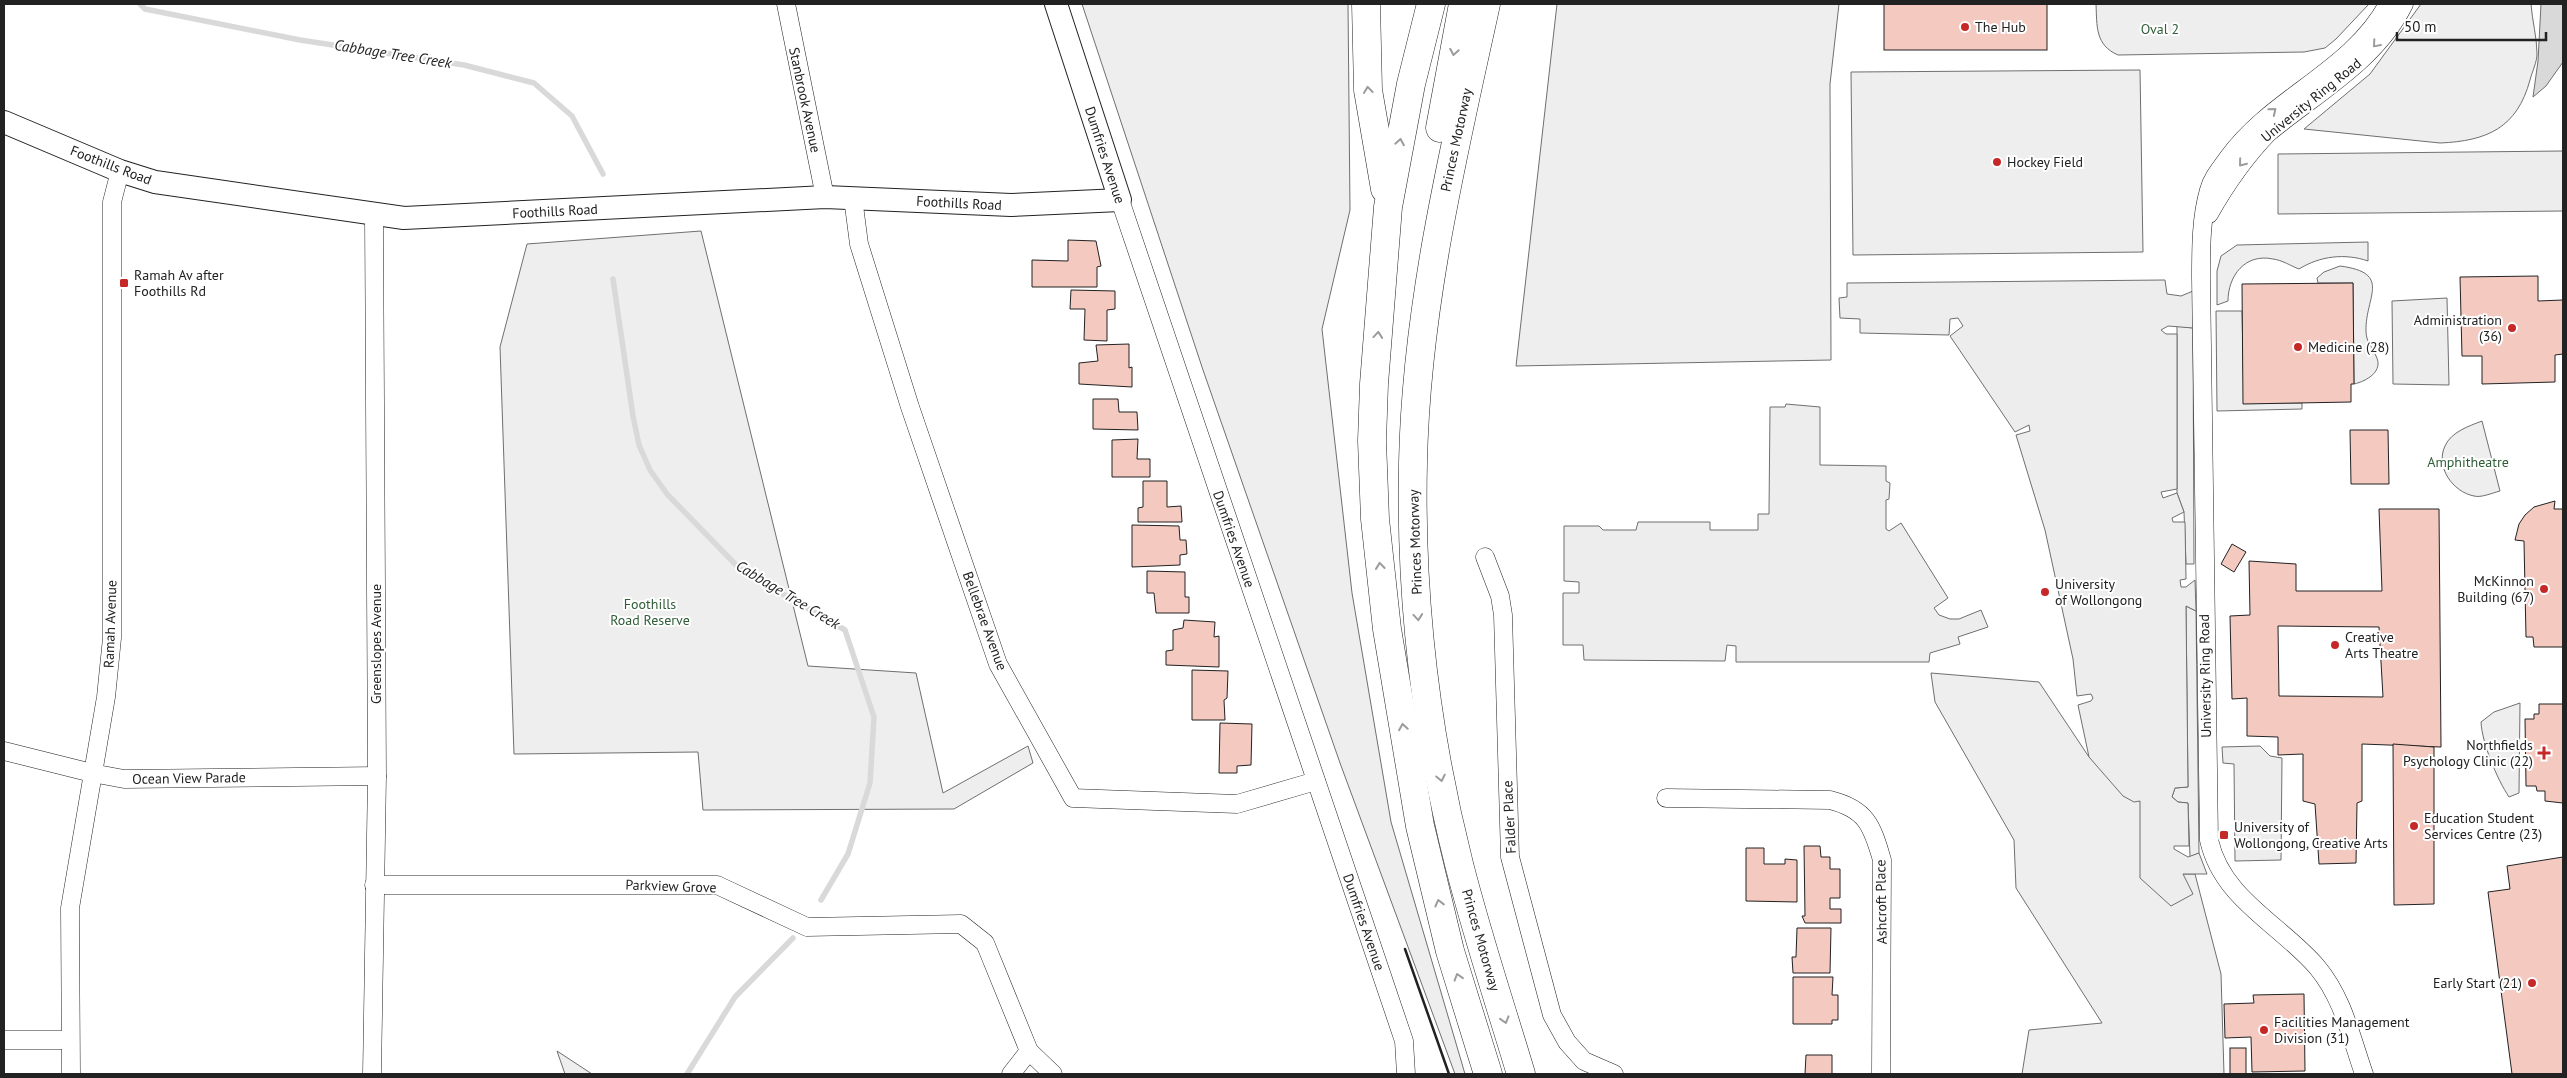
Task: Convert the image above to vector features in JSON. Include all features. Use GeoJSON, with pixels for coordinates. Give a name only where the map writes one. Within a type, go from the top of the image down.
{"type":"FeatureCollection","features":[{"type":"Feature","properties":{"kind":"highway"},"geometry":{"type":"LineString","coordinates":[[1366,4],[1368,90],[1388,207]]}},
{"type":"Feature","properties":{"kind":"highway"},"geometry":{"type":"LineString","coordinates":[[1431,4],[1411,84],[1388,207],[1374,384],[1372,441],[1375,519],[1387,629],[1420,826],[1450,951],[1488,1074]]}},
{"type":"Feature","properties":{"kind":"highway"},"geometry":{"type":"LineString","coordinates":[[1414,561],[1404,448],[1409,343],[1426,207],[1463,4]]}},
{"type":"Feature","properties":{"kind":"highway","name":"Princes Motorway"},"geometry":{"type":"LineString","coordinates":[[1486,4],[1450,169],[1429,294],[1419,380],[1413,461],[1414,561],[1421,654],[1436,755],[1459,864],[1521,1074]]}},
{"type":"Feature","properties":{"kind":"street","name":"Stanbrook Avenue"},"geometry":{"type":"LineString","coordinates":[[786,4],[825,197]]}},
{"type":"Feature","properties":{"kind":"street","name":"Dumfries Avenue"},"geometry":{"type":"LineString","coordinates":[[1056,4],[1120,200],[1404,1040],[1406,1074]]}},
{"type":"Feature","properties":{"kind":"street","name":"University Ring Road"},"geometry":{"type":"LineString","coordinates":[[2364,1074],[2346,1017],[2328,982],[2300,949],[2234,892],[2216,863],[2208,840],[2201,277],[2203,223],[2208,191],[2213,178],[2240,141],[2274,110],[2354,48],[2377,21],[2388,4]]}},
{"type":"Feature","properties":{"kind":"street","name":"University Ring Road"},"geometry":{"type":"LineString","coordinates":[[2203,223],[2229,180],[2268,132],[2369,52],[2394,22],[2404,4]]}},
{"type":"Feature","properties":{"kind":"street","name":"Foothills Road"},"geometry":{"type":"LineString","coordinates":[[4,122],[120,170],[155,182],[374,214],[431,218],[825,197],[1011,205],[1120,200]]}},
{"type":"Feature","properties":{"kind":"street","name":"Ramah Avenue"},"geometry":{"type":"LineString","coordinates":[[71,1074],[70,908],[106,697],[112,638],[112,202],[120,170]]}},
{"type":"Feature","properties":{"kind":"street","name":"Bellebrae Avenue"},"geometry":{"type":"LineString","coordinates":[[852,198],[859,244],[907,398],[998,664],[1073,798],[1237,804],[1316,781]]}},
{"type":"Feature","properties":{"kind":"street","name":"Greenslopes Avenue"},"geometry":{"type":"LineString","coordinates":[[372,1074],[377,776],[374,214]]}},
{"type":"Feature","properties":{"kind":"street","name":"Falder Place"},"geometry":{"type":"LineString","coordinates":[[1485,558],[1500,596],[1503,615],[1510,857],[1552,1015],[1567,1042],[1584,1061],[1614,1074]]}},
{"type":"Feature","properties":{"kind":"street","name":"Ocean View Parade"},"geometry":{"type":"LineString","coordinates":[[4,751],[124,779],[377,776]]}},
{"type":"Feature","properties":{"kind":"street","name":"Ashcroft Place"},"geometry":{"type":"LineString","coordinates":[[1666,798],[1830,800],[1848,805],[1865,816],[1875,835],[1882,860],[1881,1074]]}},
{"type":"Feature","properties":{"kind":"street","name":"Parkview Grove"},"geometry":{"type":"LineString","coordinates":[[374,885],[717,885],[807,927],[961,924],[985,943],[1029,1051]]}},
{"type":"Feature","properties":{"kind":"street"},"geometry":{"type":"LineString","coordinates":[[4,1040],[70,1040]]}},
{"type":"Feature","properties":{"kind":"street"},"geometry":{"type":"LineString","coordinates":[[1011,1074],[1029,1051],[1053,1074]]}},
{"type":"Feature","properties":{"kind":"green space"},"geometry":{"type":"Polygon","coordinates":[[[1082,4],[1348,4],[1350,210],[1322,329],[1352,593],[1391,822],[1465,1074],[1455,1074],[1340,763],[1203,370],[1082,4]]]}},
{"type":"Feature","properties":{"kind":"green space"},"geometry":{"type":"Polygon","coordinates":[[[1557,4],[1839,4],[1830,84],[1831,360],[1516,366],[1557,4]]]}},
{"type":"Feature","properties":{"kind":"green space","name":"Oval 2"},"geometry":{"type":"Polygon","coordinates":[[[2096,4],[2369,4],[2325,48],[2304,52],[2118,55],[2110,51],[2101,40],[2097,27],[2096,4]]]}},
{"type":"Feature","properties":{"kind":"green space"},"geometry":{"type":"Polygon","coordinates":[[[2421,4],[2531,4],[2536,41],[2536,60],[2524,96],[2517,110],[2508,120],[2498,129],[2486,135],[2457,142],[2440,143],[2304,129],[2370,74],[2421,4]]]}},
{"type":"Feature","properties":{"kind":"green space","name":"Hockey Field"},"geometry":{"type":"Polygon","coordinates":[[[2140,70],[2143,252],[1853,255],[1851,72],[2140,70]]]}},
{"type":"Feature","properties":{"kind":"green space","name":"Foothills Road Reserve"},"geometry":{"type":"Polygon","coordinates":[[[701,231],[808,666],[916,673],[943,793],[1028,746],[1033,763],[954,809],[703,810],[698,752],[514,754],[500,347],[527,244],[701,231]]]}},
{"type":"Feature","properties":{"kind":"green space"},"geometry":{"type":"Polygon","coordinates":[[[2368,242],[2368,261],[2350,257],[2333,257],[2315,261],[2299,269],[2283,262],[2263,258],[2246,263],[2240,268],[2231,283],[2228,301],[2217,305],[2217,271],[2221,256],[2237,245],[2368,242]]]}},
{"type":"Feature","properties":{"kind":"green space"},"geometry":{"type":"Polygon","coordinates":[[[2340,266],[2356,269],[2366,274],[2371,281],[2372,288],[2366,335],[2378,361],[2378,366],[2369,378],[2354,384],[2353,283],[2318,283],[2317,278],[2324,272],[2340,266]]]}},
{"type":"Feature","properties":{"kind":"green space"},"geometry":{"type":"Polygon","coordinates":[[[2216,311],[2242,311],[2244,403],[2302,403],[2302,409],[2217,411],[2216,311]]]}},
{"type":"Feature","properties":{"kind":"green space"},"geometry":{"type":"Polygon","coordinates":[[[2177,326],[2193,328],[2194,564],[2186,564],[2184,512],[2177,493],[2177,326]]]}},
{"type":"Feature","properties":{"kind":"green space","name":"Amphitheatre"},"geometry":{"type":"Polygon","coordinates":[[[2482,421],[2500,491],[2477,496],[2466,494],[2453,484],[2444,470],[2442,462],[2445,446],[2451,437],[2461,430],[2482,421]]]}},
{"type":"Feature","properties":{"kind":"green space"},"geometry":{"type":"Polygon","coordinates":[[[2186,606],[2196,611],[2199,853],[2190,857],[2188,803],[2178,802],[2172,797],[2175,788],[2188,787],[2186,606]]]}},
{"type":"Feature","properties":{"kind":"green space"},"geometry":{"type":"Polygon","coordinates":[[[1931,673],[2039,682],[2089,757],[2140,801],[2182,874],[2195,874],[2221,974],[2224,1074],[2022,1074],[2029,1030],[2102,1023],[2016,888],[2014,840],[1935,702],[1931,673]]]}},
{"type":"Feature","properties":{"kind":"green space"},"geometry":{"type":"Polygon","coordinates":[[[2520,703],[2519,793],[2509,797],[2491,761],[2484,740],[2481,722],[2494,712],[2520,703]]]}},
{"type":"Feature","properties":{"kind":"green space"},"geometry":{"type":"Polygon","coordinates":[[[557,1051],[592,1074],[565,1074],[557,1051]]]}},
{"type":"Feature","properties":{"kind":"shaded area"},"geometry":{"type":"Polygon","coordinates":[[[2541,4],[2563,4],[2563,62],[2546,86],[2533,97],[2538,61],[2541,4]]]}},
{"type":"Feature","properties":{"kind":"shaded area"},"geometry":{"type":"Polygon","coordinates":[[[2563,151],[2563,211],[2278,214],[2278,154],[2563,151]]]}},
{"type":"Feature","properties":{"kind":"shaded area"},"geometry":{"type":"Polygon","coordinates":[[[2165,280],[2167,294],[2181,296],[2193,291],[2193,328],[2168,326],[2161,330],[2166,334],[2177,334],[2177,489],[2161,492],[2163,498],[2177,493],[2184,512],[2172,518],[2173,522],[2185,522],[2186,579],[2180,580],[2181,587],[2186,587],[2195,580],[2196,611],[2186,606],[2188,787],[2175,788],[2172,797],[2178,802],[2188,803],[2189,846],[2174,846],[2174,849],[2188,857],[2199,853],[2207,874],[2183,874],[2193,894],[2171,906],[2140,878],[2140,801],[2134,802],[2123,796],[2089,757],[2078,705],[2091,701],[2093,698],[2091,694],[2077,696],[2073,659],[2045,530],[2016,435],[2030,431],[2029,425],[2015,432],[1950,336],[1963,326],[1958,318],[1950,319],[1949,335],[1860,333],[1860,319],[1840,318],[1839,298],[1847,297],[1847,283],[2165,280]]]}},
{"type":"Feature","properties":{"kind":"shaded area"},"geometry":{"type":"Polygon","coordinates":[[[2447,298],[2449,385],[2393,384],[2392,301],[2447,298]]]}},
{"type":"Feature","properties":{"kind":"shaded area"},"geometry":{"type":"Polygon","coordinates":[[[1786,404],[1820,407],[1820,465],[1886,466],[1886,481],[1890,483],[1889,499],[1886,500],[1886,529],[1889,531],[1901,523],[1948,598],[1934,608],[1939,615],[1950,619],[1959,619],[1981,610],[1988,627],[1958,637],[1960,644],[1930,653],[1929,662],[1736,662],[1736,646],[1727,645],[1725,661],[1584,660],[1583,645],[1563,645],[1563,593],[1579,593],[1579,582],[1564,581],[1564,526],[1599,526],[1603,530],[1636,530],[1638,522],[1710,522],[1710,530],[1758,530],[1758,514],[1769,514],[1770,407],[1785,407],[1786,404]]]}},
{"type":"Feature","properties":{"kind":"shaded area"},"geometry":{"type":"Polygon","coordinates":[[[2260,746],[2270,756],[2282,758],[2281,860],[2235,861],[2234,764],[2223,763],[2222,747],[2260,746]]]}},
{"type":"Feature","properties":{"kind":"building","name":"The Hub"},"geometry":{"type":"Polygon","coordinates":[[[1884,4],[2047,4],[2047,50],[1884,50],[1884,4]]]}},
{"type":"Feature","properties":{"kind":"building"},"geometry":{"type":"Polygon","coordinates":[[[1068,240],[1096,241],[1101,266],[1097,267],[1097,287],[1032,287],[1032,260],[1068,261],[1068,240]]]}},
{"type":"Feature","properties":{"kind":"building","name":"Administration (36)"},"geometry":{"type":"Polygon","coordinates":[[[2538,276],[2538,301],[2563,300],[2563,354],[2555,355],[2555,382],[2482,384],[2482,356],[2462,356],[2460,277],[2538,276]]]}},
{"type":"Feature","properties":{"kind":"building","name":"Medicine (28)"},"geometry":{"type":"Polygon","coordinates":[[[2353,283],[2354,384],[2351,384],[2351,402],[2243,404],[2242,284],[2353,283]]]}},
{"type":"Feature","properties":{"kind":"building"},"geometry":{"type":"Polygon","coordinates":[[[1071,290],[1115,291],[1115,309],[1107,310],[1107,341],[1084,340],[1085,309],[1070,309],[1071,290]]]}},
{"type":"Feature","properties":{"kind":"building"},"geometry":{"type":"Polygon","coordinates":[[[1129,344],[1129,368],[1132,367],[1132,387],[1079,384],[1079,363],[1098,361],[1096,345],[1129,344]]]}},
{"type":"Feature","properties":{"kind":"building"},"geometry":{"type":"Polygon","coordinates":[[[1093,399],[1118,399],[1119,412],[1137,412],[1138,430],[1093,429],[1093,399]]]}},
{"type":"Feature","properties":{"kind":"building"},"geometry":{"type":"Polygon","coordinates":[[[2350,430],[2388,430],[2389,484],[2351,484],[2350,430]]]}},
{"type":"Feature","properties":{"kind":"building"},"geometry":{"type":"Polygon","coordinates":[[[1138,439],[1137,459],[1150,459],[1150,477],[1112,477],[1112,440],[1138,439]]]}},
{"type":"Feature","properties":{"kind":"building"},"geometry":{"type":"Polygon","coordinates":[[[1143,481],[1167,481],[1167,507],[1181,506],[1182,522],[1138,522],[1138,508],[1143,507],[1143,481]]]}},
{"type":"Feature","properties":{"kind":"building","name":"McKinnon Building (67)"},"geometry":{"type":"Polygon","coordinates":[[[2555,501],[2554,509],[2563,509],[2563,647],[2534,647],[2533,637],[2526,637],[2524,541],[2515,540],[2519,524],[2525,515],[2534,507],[2555,501]]]}},
{"type":"Feature","properties":{"kind":"building"},"geometry":{"type":"Polygon","coordinates":[[[2379,509],[2439,509],[2441,747],[2362,744],[2362,801],[2357,803],[2356,863],[2319,864],[2315,804],[2303,801],[2303,754],[2278,755],[2278,737],[2247,736],[2247,698],[2232,699],[2230,616],[2250,615],[2249,561],[2296,564],[2296,591],[2382,591],[2379,509]],[[2278,626],[2279,696],[2383,697],[2379,627],[2278,626]]]}},
{"type":"Feature","properties":{"kind":"building"},"geometry":{"type":"Polygon","coordinates":[[[1132,525],[1179,526],[1180,540],[1186,540],[1187,554],[1180,555],[1180,565],[1132,567],[1132,525]]]}},
{"type":"Feature","properties":{"kind":"building"},"geometry":{"type":"Polygon","coordinates":[[[2232,544],[2246,552],[2234,572],[2221,564],[2232,544]]]}},
{"type":"Feature","properties":{"kind":"building"},"geometry":{"type":"Polygon","coordinates":[[[1147,571],[1185,572],[1185,597],[1189,597],[1189,613],[1156,613],[1154,593],[1147,593],[1147,571]]]}},
{"type":"Feature","properties":{"kind":"building"},"geometry":{"type":"Polygon","coordinates":[[[1184,620],[1215,622],[1214,637],[1219,636],[1219,667],[1166,665],[1166,651],[1173,650],[1173,630],[1183,628],[1184,620]]]}},
{"type":"Feature","properties":{"kind":"building"},"geometry":{"type":"Polygon","coordinates":[[[1192,670],[1228,671],[1227,698],[1224,700],[1225,720],[1192,720],[1192,670]]]}},
{"type":"Feature","properties":{"kind":"building","name":"Northfields Psychology Clinic (22)"},"geometry":{"type":"Polygon","coordinates":[[[2539,704],[2563,704],[2563,803],[2545,801],[2545,791],[2537,791],[2536,786],[2526,786],[2525,719],[2534,719],[2534,714],[2539,714],[2539,704]]]}},
{"type":"Feature","properties":{"kind":"building"},"geometry":{"type":"Polygon","coordinates":[[[1220,723],[1252,724],[1251,765],[1237,766],[1237,773],[1219,773],[1220,723]]]}},
{"type":"Feature","properties":{"kind":"building","name":"Education Student Services Centre (23)"},"geometry":{"type":"Polygon","coordinates":[[[2393,744],[2434,747],[2434,904],[2394,905],[2393,744]]]}},
{"type":"Feature","properties":{"kind":"building"},"geometry":{"type":"Polygon","coordinates":[[[1804,846],[1820,846],[1821,857],[1830,857],[1830,869],[1840,869],[1840,898],[1830,898],[1830,909],[1841,909],[1841,923],[1805,923],[1802,916],[1805,916],[1804,846]]]}},
{"type":"Feature","properties":{"kind":"building"},"geometry":{"type":"Polygon","coordinates":[[[1746,848],[1764,848],[1764,864],[1785,864],[1785,859],[1797,860],[1797,902],[1746,901],[1746,848]]]}},
{"type":"Feature","properties":{"kind":"building","name":"Early Start (21)"},"geometry":{"type":"Polygon","coordinates":[[[2563,857],[2563,1074],[2512,1074],[2488,892],[2510,889],[2507,866],[2563,857]]]}},
{"type":"Feature","properties":{"kind":"building"},"geometry":{"type":"Polygon","coordinates":[[[1797,928],[1831,928],[1830,973],[1793,973],[1792,957],[1796,957],[1797,928]]]}},
{"type":"Feature","properties":{"kind":"building"},"geometry":{"type":"Polygon","coordinates":[[[1793,977],[1833,977],[1832,995],[1838,995],[1838,1020],[1832,1020],[1832,1024],[1793,1024],[1793,977]]]}},
{"type":"Feature","properties":{"kind":"building","name":"Facilities Management Division (31)"},"geometry":{"type":"Polygon","coordinates":[[[2304,994],[2305,1071],[2252,1072],[2251,1037],[2225,1038],[2224,1004],[2254,1003],[2253,995],[2304,994]]]}},
{"type":"Feature","properties":{"kind":"building","name":"Facilities Management Division (31)"},"geometry":{"type":"Polygon","coordinates":[[[2230,1048],[2246,1048],[2246,1074],[2230,1074],[2230,1048]]]}},
{"type":"Feature","properties":{"kind":"building"},"geometry":{"type":"Polygon","coordinates":[[[1806,1055],[1832,1055],[1832,1074],[1805,1074],[1806,1055]]]}},
{"type":"Feature","properties":{"kind":"waterway","name":"Cabbage Tree Creek"},"geometry":{"type":"LineString","coordinates":[[140,4],[145,9],[300,40],[464,65],[534,83],[572,116],[603,174]]}},
{"type":"Feature","properties":{"kind":"waterway","name":"Cabbage Tree Creek"},"geometry":{"type":"LineString","coordinates":[[613,279],[633,416],[639,445],[650,470],[667,494],[740,569],[845,630],[874,717],[870,783],[848,854],[821,900]]}},
{"type":"Feature","properties":{"kind":"waterway","name":"Cabbage Tree Creek"},"geometry":{"type":"LineString","coordinates":[[687,1074],[735,997],[793,938]]}},
{"type":"Feature","properties":{"kind":"wall"},"geometry":{"type":"LineString","coordinates":[[1405,949],[1449,1074]]}},
{"type":"Feature","properties":{"kind":"place","name":"The Hub"},"geometry":{"type":"Point","coordinates":[1965,27]}},
{"type":"Feature","properties":{"kind":"place","name":"Hockey Field"},"geometry":{"type":"Point","coordinates":[1997,162]}},
{"type":"Feature","properties":{"kind":"place","name":"Ramah Av after Foothills Rd"},"geometry":{"type":"Point","coordinates":[124,283]}},
{"type":"Feature","properties":{"kind":"place","name":"Administration (36)"},"geometry":{"type":"Point","coordinates":[2512,328]}},
{"type":"Feature","properties":{"kind":"place","name":"Medicine (28)"},"geometry":{"type":"Point","coordinates":[2298,347]}},
{"type":"Feature","properties":{"kind":"place","name":"McKinnon Building (67)"},"geometry":{"type":"Point","coordinates":[2544,589]}},
{"type":"Feature","properties":{"kind":"place","name":"University of Wollongong"},"geometry":{"type":"Point","coordinates":[2045,592]}},
{"type":"Feature","properties":{"kind":"place","name":"Creative Arts Theatre"},"geometry":{"type":"Point","coordinates":[2335,645]}},
{"type":"Feature","properties":{"kind":"place","name":"Northfields Psychology Clinic (22)"},"geometry":{"type":"Point","coordinates":[2544,753]}},
{"type":"Feature","properties":{"kind":"place","name":"Education Student Services Centre (23)"},"geometry":{"type":"Point","coordinates":[2414,826]}},
{"type":"Feature","properties":{"kind":"place","name":"University of Wollongong, Creative Arts"},"geometry":{"type":"Point","coordinates":[2224,835]}},
{"type":"Feature","properties":{"kind":"place","name":"Early Start (21)"},"geometry":{"type":"Point","coordinates":[2532,983]}},
{"type":"Feature","properties":{"kind":"place","name":"Facilities Management Division (31)"},"geometry":{"type":"Point","coordinates":[2264,1030]}}]}
